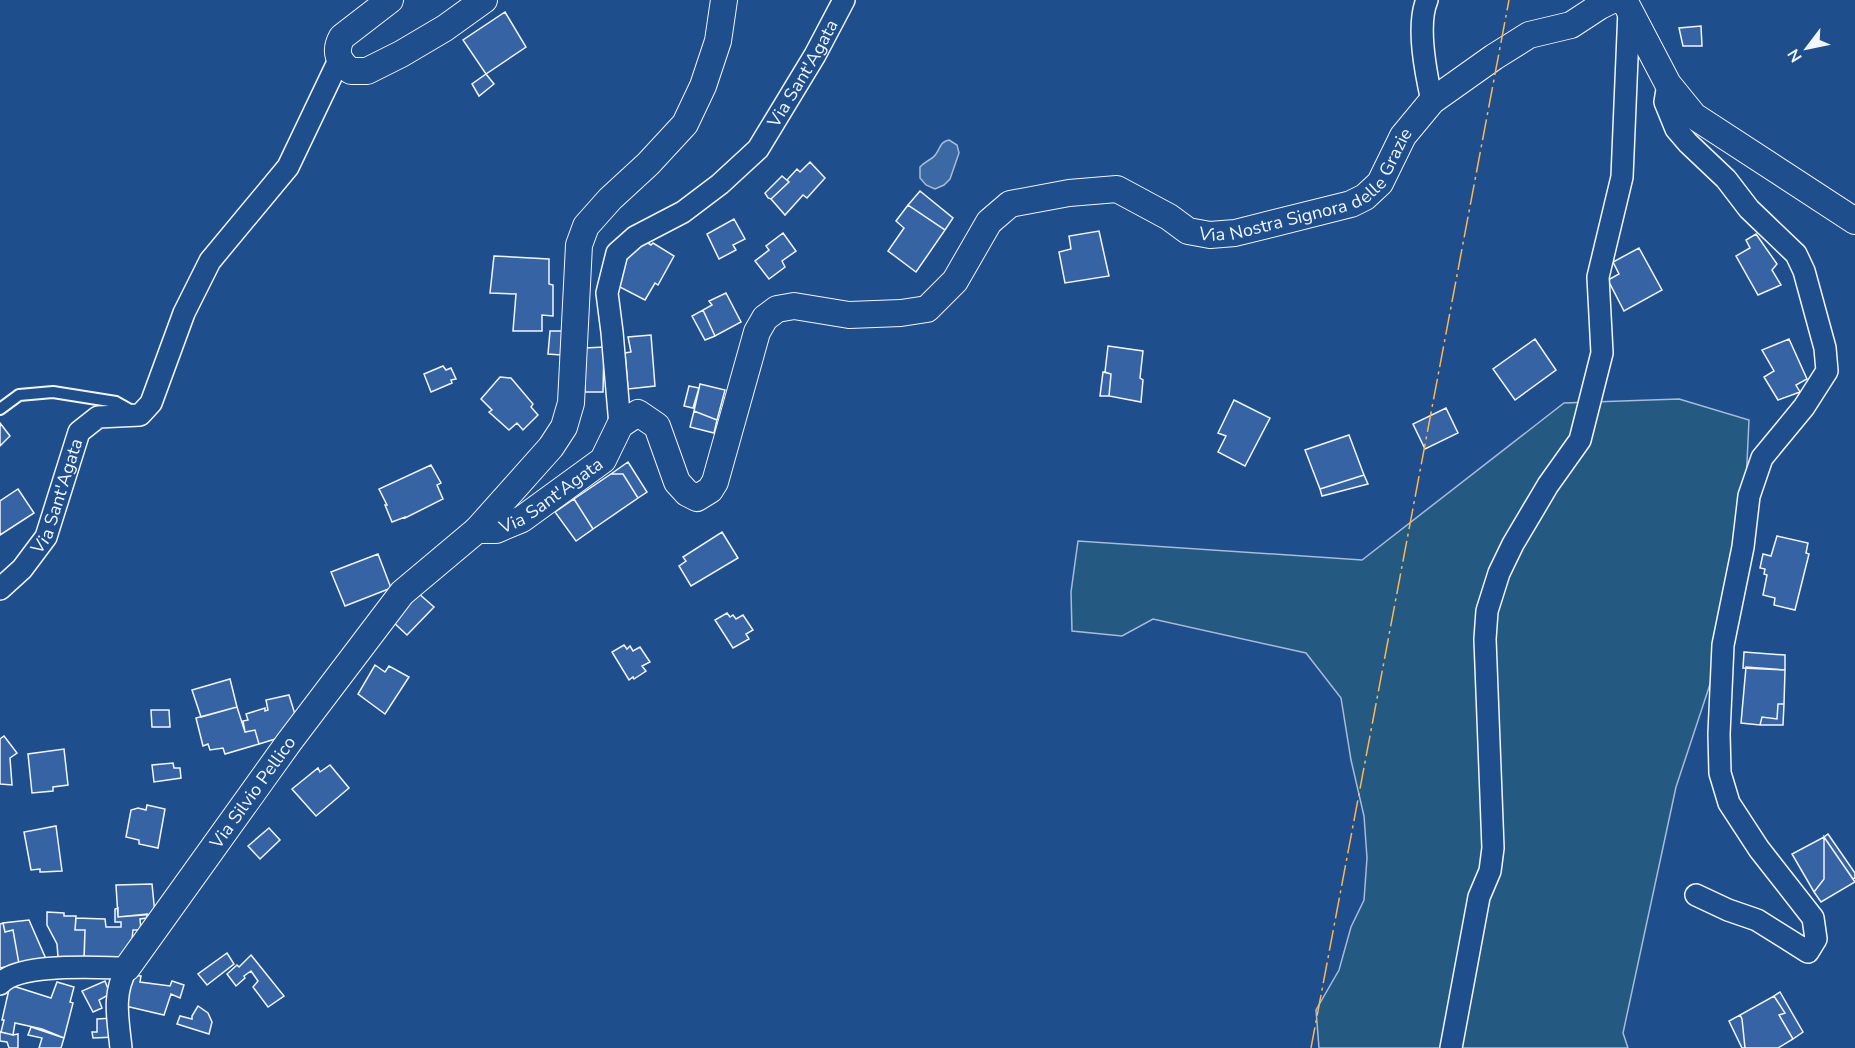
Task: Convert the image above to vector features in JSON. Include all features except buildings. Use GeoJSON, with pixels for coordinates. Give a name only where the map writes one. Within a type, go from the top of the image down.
{"type":"FeatureCollection","features":[{"type":"Feature","properties":{"kind":"street"},"geometry":{"type":"LineString","coordinates":[[390,0],[342,37],[338,44],[339,60],[351,71],[367,71],[445,28],[483,0]]}},
{"type":"Feature","properties":{"kind":"street","name":"Via Sant'Agata"},"geometry":{"type":"LineString","coordinates":[[477,531],[551,447],[564,427],[571,403],[579,245],[586,226],[685,124],[703,86],[718,41],[724,0]]}},
{"type":"Feature","properties":{"kind":"street","name":"Via Sant'Agata"},"geometry":{"type":"LineString","coordinates":[[477,531],[496,531],[522,519],[603,460],[620,425],[612,332],[606,293],[617,253],[635,237],[683,212],[720,184],[758,149],[815,55],[844,0]]}},
{"type":"Feature","properties":{"kind":"street"},"geometry":{"type":"LineString","coordinates":[[1427,0],[1423,31],[1424,69],[1432,101]]}},
{"type":"Feature","properties":{"kind":"street","name":"Via Nostra Signora delle Grazie"},"geometry":{"type":"LineString","coordinates":[[620,425],[638,413],[657,426],[677,482],[687,493],[697,498],[710,490],[715,482],[757,332],[765,318],[777,309],[794,306],[849,315],[901,313],[927,309],[955,281],[989,222],[1010,204],[1059,195],[1117,189],[1169,217],[1188,231],[1210,235],[1234,233],[1351,204],[1365,197],[1380,183],[1403,136],[1432,101],[1529,35],[1571,25],[1612,0],[1625,3]]}},
{"type":"Feature","properties":{"kind":"street"},"geometry":{"type":"LineString","coordinates":[[1625,3],[1668,84],[1694,116],[1855,221]]}},
{"type":"Feature","properties":{"kind":"street"},"geometry":{"type":"LineString","coordinates":[[1451,1048],[1479,897],[1490,871],[1492,848],[1485,639],[1488,611],[1499,573],[1512,544],[1548,485],[1580,440],[1602,353],[1598,277],[1622,177],[1625,3]]}},
{"type":"Feature","properties":{"kind":"street"},"geometry":{"type":"LineString","coordinates":[[140,415],[151,403],[184,314],[210,261],[288,167],[339,60]]}},
{"type":"Feature","properties":{"kind":"street"},"geometry":{"type":"LineString","coordinates":[[1668,84],[1665,102],[1676,129],[1688,143],[1715,166],[1749,209],[1796,254],[1804,271],[1812,306],[1819,323],[1825,348],[1827,371],[1804,406],[1761,458],[1749,496],[1743,547],[1722,645],[1719,734],[1720,773],[1729,803],[1759,849],[1813,918],[1816,939],[1808,952],[1757,920],[1696,896]]}},
{"type":"Feature","properties":{"kind":"street","name":"Via Sant'Agata"},"geometry":{"type":"LineString","coordinates":[[0,589],[22,569],[46,537],[79,432],[98,417],[140,415]]}},
{"type":"Feature","properties":{"kind":"street","name":"Via Silvio Pellico"},"geometry":{"type":"LineString","coordinates":[[127,968],[289,742],[402,593],[477,531]]}},
{"type":"Feature","properties":{"kind":"street"},"geometry":{"type":"LineString","coordinates":[[0,984],[6,977],[51,967],[127,968],[119,982],[117,1006],[120,1048]]}},
{"type":"Feature","properties":{"kind":"lane"},"geometry":{"type":"LineString","coordinates":[[0,410],[19,395],[53,392],[116,402],[140,415]]}},
{"type":"Feature","properties":{"kind":"shaded area"},"geometry":{"type":"Polygon","coordinates":[[[949,140],[957,145],[959,153],[950,179],[935,189],[926,185],[920,178],[920,167],[934,156],[942,143],[949,140]]]}},
{"type":"Feature","properties":{"kind":"shaded area"},"geometry":{"type":"Polygon","coordinates":[[[1679,399],[1749,420],[1743,547],[1723,645],[1676,787],[1623,1033],[1628,1048],[1319,1048],[1316,1010],[1339,970],[1351,927],[1364,900],[1367,858],[1364,816],[1351,760],[1341,698],[1306,653],[1153,619],[1122,636],[1072,631],[1071,592],[1078,541],[1362,560],[1564,403],[1679,399]]]}},
{"type":"Feature","properties":{"kind":"power"},"geometry":{"type":"LineString","coordinates":[[1311,1048],[1509,0]]}}]}
